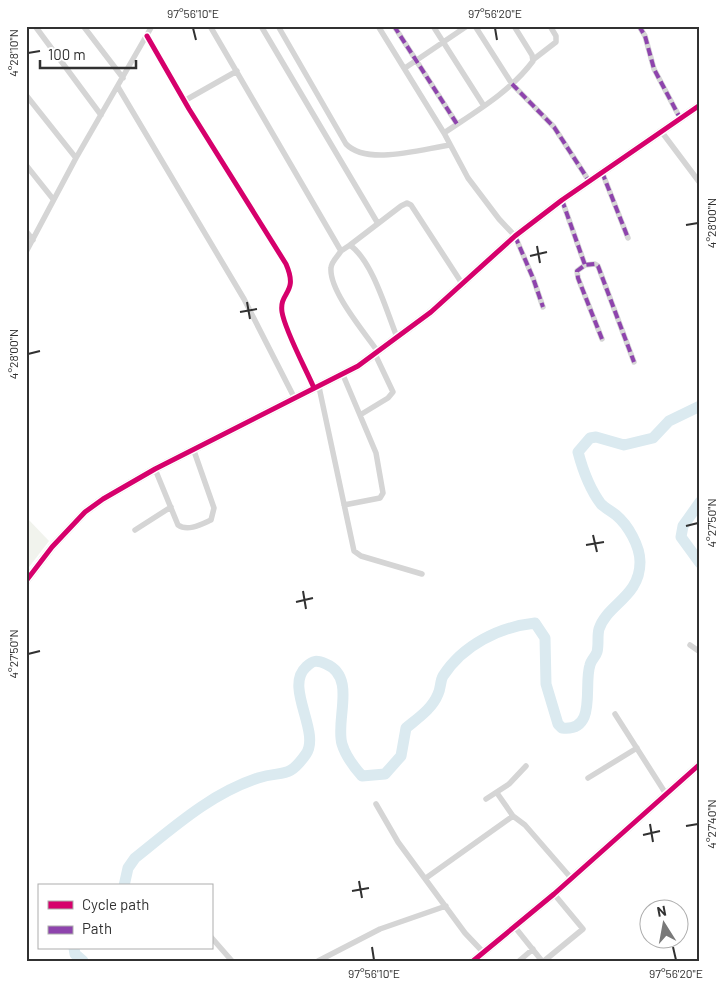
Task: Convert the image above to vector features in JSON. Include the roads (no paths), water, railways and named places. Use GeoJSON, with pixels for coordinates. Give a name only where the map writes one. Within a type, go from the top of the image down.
{"type":"FeatureCollection","features":[{"type":"Feature","properties":{"kind":"street"},"geometry":{"type":"LineString","coordinates":[[35,26],[101,115]]}},
{"type":"Feature","properties":{"kind":"street"},"geometry":{"type":"LineString","coordinates":[[26,252],[76,158],[152,26]]}},
{"type":"Feature","properties":{"kind":"street"},"geometry":{"type":"LineString","coordinates":[[210,26],[341,251]]}},
{"type":"Feature","properties":{"kind":"street"},"geometry":{"type":"LineString","coordinates":[[261,26],[377,222]]}},
{"type":"Feature","properties":{"kind":"street"},"geometry":{"type":"LineString","coordinates":[[278,26],[346,144],[353,150],[373,155],[450,145]]}},
{"type":"Feature","properties":{"kind":"street"},"geometry":{"type":"LineString","coordinates":[[378,26],[444,132],[468,178],[499,219],[515,236],[543,307]]}},
{"type":"Feature","properties":{"kind":"street"},"geometry":{"type":"LineString","coordinates":[[394,26],[457,124]]}},
{"type":"Feature","properties":{"kind":"street"},"geometry":{"type":"LineString","coordinates":[[433,26],[484,106]]}},
{"type":"Feature","properties":{"kind":"street"},"geometry":{"type":"LineString","coordinates":[[405,68],[468,26]]}},
{"type":"Feature","properties":{"kind":"street"},"geometry":{"type":"LineString","coordinates":[[475,26],[512,84],[554,127],[589,181]]}},
{"type":"Feature","properties":{"kind":"street"},"geometry":{"type":"LineString","coordinates":[[514,26],[534,59]]}},
{"type":"Feature","properties":{"kind":"street"},"geometry":{"type":"LineString","coordinates":[[444,132],[484,106],[522,76],[534,59],[556,42],[556,36],[550,26]]}},
{"type":"Feature","properties":{"kind":"street"},"geometry":{"type":"LineString","coordinates":[[639,26],[645,36],[654,69],[680,118]]}},
{"type":"Feature","properties":{"kind":"street"},"geometry":{"type":"LineString","coordinates":[[84,27],[123,78]]}},
{"type":"Feature","properties":{"kind":"street"},"geometry":{"type":"LineString","coordinates":[[146,36],[184,101],[286,264],[292,281],[291,288],[283,300],[283,314],[316,388],[344,505],[352,548],[356,554],[422,574]]}},
{"type":"Feature","properties":{"kind":"street"},"geometry":{"type":"LineString","coordinates":[[184,101],[237,71]]}},
{"type":"Feature","properties":{"kind":"street"},"geometry":{"type":"LineString","coordinates":[[118,87],[244,299],[295,399]]}},
{"type":"Feature","properties":{"kind":"street"},"geometry":{"type":"LineString","coordinates":[[26,95],[76,158]]}},
{"type":"Feature","properties":{"kind":"street"},"geometry":{"type":"LineString","coordinates":[[26,581],[29,570],[85,512],[130,483],[343,375],[377,353],[463,285],[515,236],[562,200],[700,105]]}},
{"type":"Feature","properties":{"kind":"street"},"geometry":{"type":"LineString","coordinates":[[661,132],[700,183]]}},
{"type":"Feature","properties":{"kind":"street"},"geometry":{"type":"LineString","coordinates":[[26,165],[53,200]]}},
{"type":"Feature","properties":{"kind":"street"},"geometry":{"type":"LineString","coordinates":[[602,172],[628,238]]}},
{"type":"Feature","properties":{"kind":"street"},"geometry":{"type":"LineString","coordinates":[[562,200],[585,265]]}},
{"type":"Feature","properties":{"kind":"street"},"geometry":{"type":"LineString","coordinates":[[360,415],[388,398],[393,392],[377,353],[350,314],[332,275],[332,264],[341,251],[377,222],[407,203],[411,205],[463,285]]}},
{"type":"Feature","properties":{"kind":"street"},"geometry":{"type":"LineString","coordinates":[[26,231],[33,240]]}},
{"type":"Feature","properties":{"kind":"street"},"geometry":{"type":"LineString","coordinates":[[350,245],[356,250],[371,273],[397,337]]}},
{"type":"Feature","properties":{"kind":"street"},"geometry":{"type":"LineString","coordinates":[[602,339],[578,278],[577,271],[585,265],[595,264],[598,266],[634,362]]}},
{"type":"Feature","properties":{"kind":"street"},"geometry":{"type":"LineString","coordinates":[[343,375],[376,452],[382,493],[380,498],[344,505]]}},
{"type":"Feature","properties":{"kind":"street"},"geometry":{"type":"LineString","coordinates":[[156,469],[171,507],[182,528],[211,520],[214,513],[194,451]]}},
{"type":"Feature","properties":{"kind":"street"},"geometry":{"type":"LineString","coordinates":[[135,530],[171,507]]}},
{"type":"Feature","properties":{"kind":"street"},"geometry":{"type":"LineString","coordinates":[[690,645],[700,652]]}},
{"type":"Feature","properties":{"kind":"street"},"geometry":{"type":"LineString","coordinates":[[615,714],[666,794]]}},
{"type":"Feature","properties":{"kind":"street"},"geometry":{"type":"LineString","coordinates":[[588,778],[637,748]]}},
{"type":"Feature","properties":{"kind":"street"},"geometry":{"type":"LineString","coordinates":[[475,960],[554,894],[700,764]]}},
{"type":"Feature","properties":{"kind":"street"},"geometry":{"type":"LineString","coordinates":[[486,799],[497,793],[526,766]]}},
{"type":"Feature","properties":{"kind":"street"},"geometry":{"type":"LineString","coordinates":[[497,793],[513,816],[525,824],[571,878]]}},
{"type":"Feature","properties":{"kind":"street"},"geometry":{"type":"LineString","coordinates":[[376,804],[387,826],[465,933],[483,952]]}},
{"type":"Feature","properties":{"kind":"street"},"geometry":{"type":"LineString","coordinates":[[426,878],[513,816]]}},
{"type":"Feature","properties":{"kind":"street"},"geometry":{"type":"LineString","coordinates":[[514,926],[543,961],[583,928],[554,894]]}},
{"type":"Feature","properties":{"kind":"street"},"geometry":{"type":"LineString","coordinates":[[318,961],[380,929],[446,906]]}},
{"type":"Feature","properties":{"kind":"street"},"geometry":{"type":"LineString","coordinates":[[212,938],[232,961]]}},
{"type":"Feature","properties":{"kind":"street"},"geometry":{"type":"LineString","coordinates":[[519,961],[533,949]]}},
{"type":"Feature","properties":{"kind":"waterway"},"geometry":{"type":"LineString","coordinates":[[124,884],[128,868],[135,858],[193,812],[241,785],[258,778],[285,773],[300,762],[306,754],[309,745],[307,722],[300,698],[300,676],[306,667],[313,662],[318,661],[326,664],[335,670],[341,679],[343,689],[342,744],[350,761],[362,776],[385,774],[401,756],[406,728],[432,704],[439,692],[443,676],[461,655],[495,633],[522,625],[535,623],[545,638],[546,684],[558,724],[562,728],[573,727],[581,723],[587,706],[588,674],[597,652],[599,629],[603,620],[635,584],[639,574],[640,562],[636,543],[629,530],[616,515],[601,504],[593,492],[584,473],[578,452],[590,438],[596,437],[624,445],[653,438],[669,421],[700,406]]}},
{"type":"Feature","properties":{"kind":"waterway"},"geometry":{"type":"LineString","coordinates":[[700,502],[683,526],[681,537],[700,563]]}},
{"type":"Feature","properties":{"kind":"waterway"},"geometry":{"type":"LineString","coordinates":[[74,950],[75,954],[83,961]]}}]}
